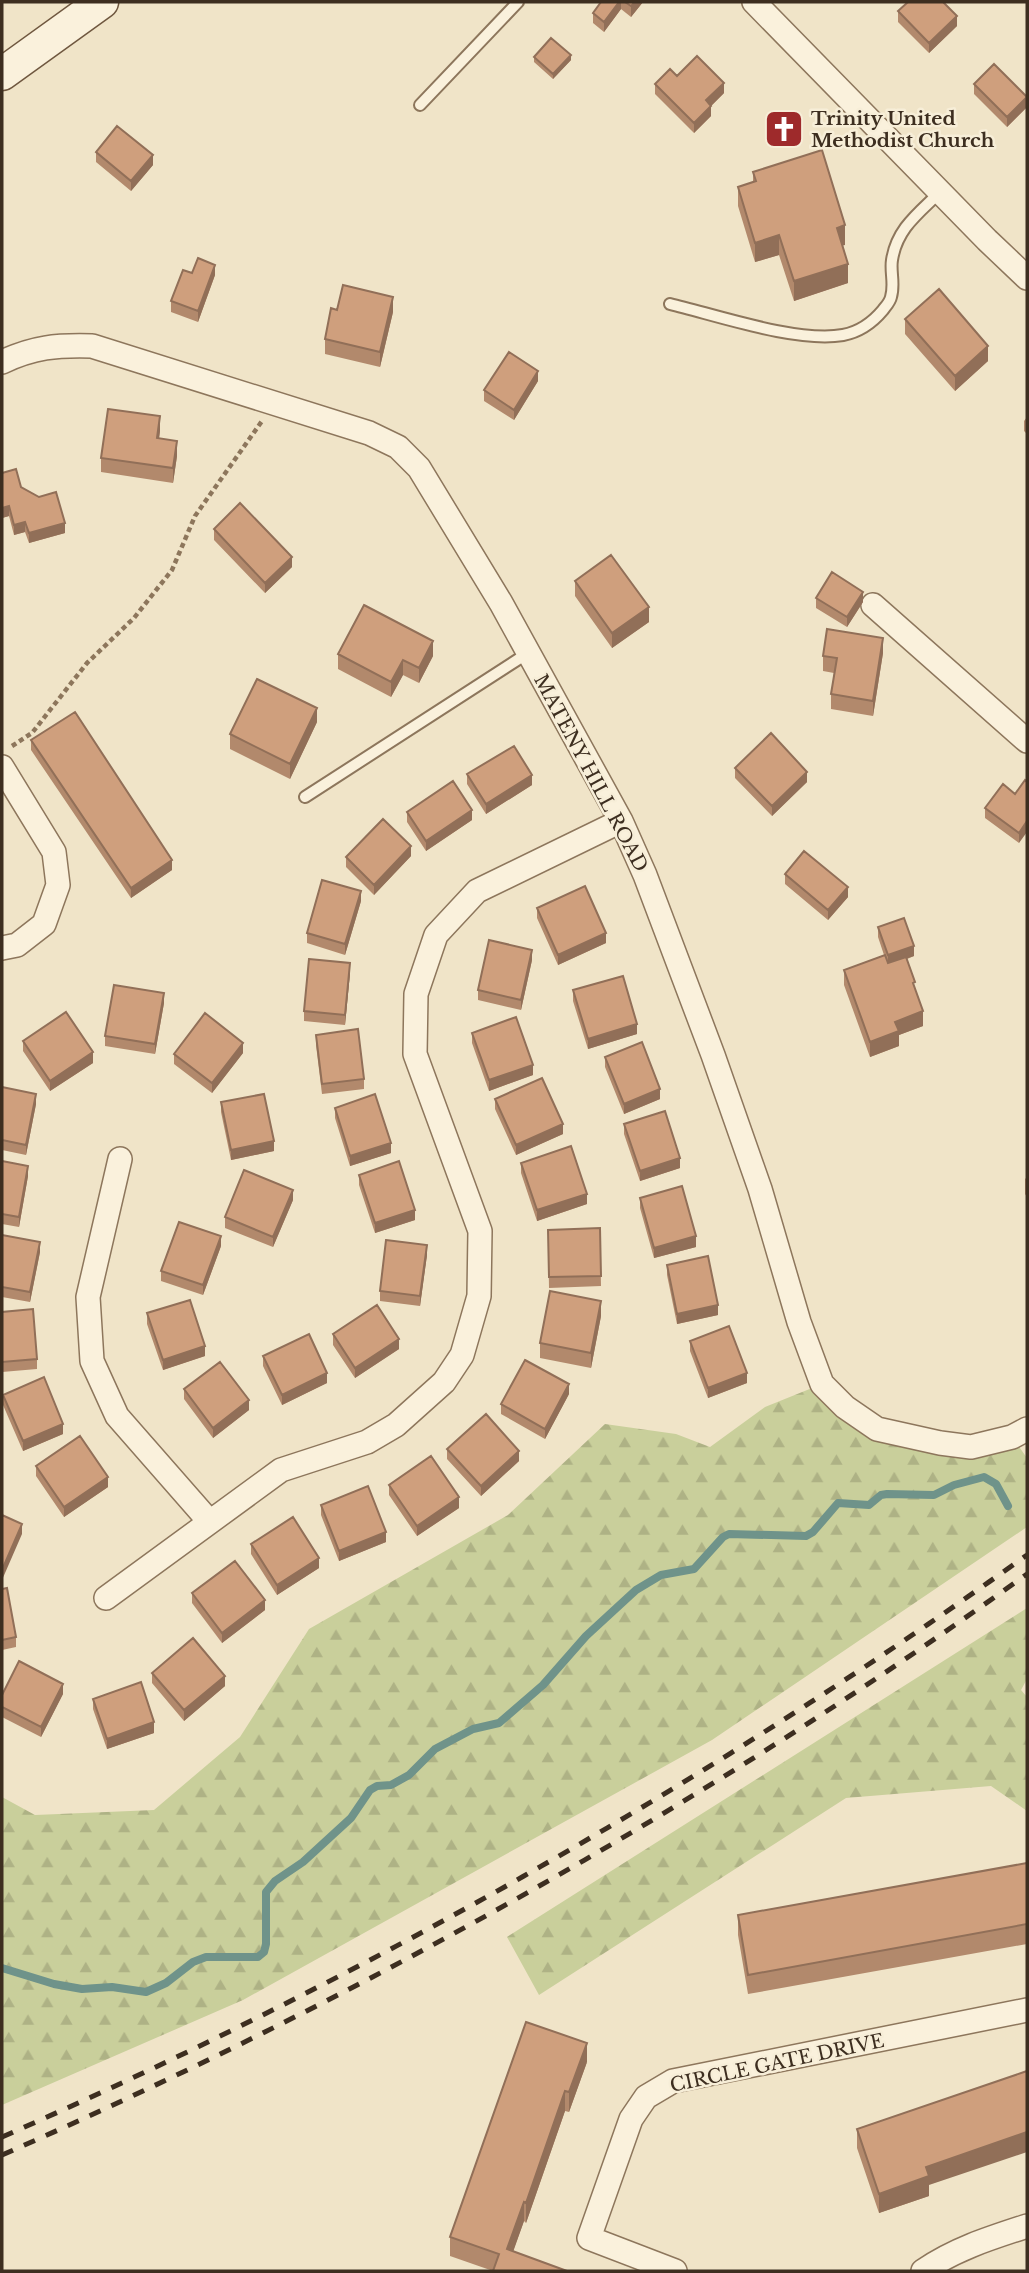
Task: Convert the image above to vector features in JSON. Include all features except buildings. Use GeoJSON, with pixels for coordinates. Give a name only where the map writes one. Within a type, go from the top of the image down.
{"type":"FeatureCollection","features":[{"type":"Feature","properties":{"kind":"street"},"geometry":{"type":"LineString","coordinates":[[2,74],[102,2]]}},
{"type":"Feature","properties":{"kind":"street"},"geometry":{"type":"LineString","coordinates":[[754,2],[1027,278]]}},
{"type":"Feature","properties":{"kind":"street","name":"MATENY HILL ROAD"},"geometry":{"type":"LineString","coordinates":[[2,362],[31,350],[58,345],[92,346],[369,433],[398,447],[419,468],[501,603],[621,821],[645,875],[760,1189],[799,1322],[822,1384],[845,1407],[877,1429],[940,1443],[971,1447],[1012,1437],[1027,1429]]}},
{"type":"Feature","properties":{"kind":"street"},"geometry":{"type":"LineString","coordinates":[[873,605],[1027,741]]}},
{"type":"Feature","properties":{"kind":"street"},"geometry":{"type":"LineString","coordinates":[[2,767],[54,852],[58,885],[44,924],[17,945],[2,948]]}},
{"type":"Feature","properties":{"kind":"street"},"geometry":{"type":"LineString","coordinates":[[106,1598],[281,1470],[367,1441],[396,1424],[444,1382],[462,1355],[479,1296],[480,1231],[415,1054],[416,994],[436,935],[477,891],[621,821]]}},
{"type":"Feature","properties":{"kind":"street"},"geometry":{"type":"LineString","coordinates":[[120,1159],[88,1297],[92,1361],[117,1416],[209,1521]]}},
{"type":"Feature","properties":{"kind":"street","name":"CIRCLE GATE DRIVE"},"geometry":{"type":"LineString","coordinates":[[676,2271],[589,2238],[631,2119],[646,2096],[673,2081],[1027,2010]]}},
{"type":"Feature","properties":{"kind":"street"},"geometry":{"type":"LineString","coordinates":[[923,2271],[941,2259],[984,2240],[1027,2226]]}},
{"type":"Feature","properties":{"kind":"lane"},"geometry":{"type":"LineString","coordinates":[[420,105],[518,2]]}},
{"type":"Feature","properties":{"kind":"lane"},"geometry":{"type":"LineString","coordinates":[[670,304],[785,332],[843,335],[863,328],[878,317],[891,299],[894,282],[891,261],[901,231],[940,192]]}},
{"type":"Feature","properties":{"kind":"lane"},"geometry":{"type":"LineString","coordinates":[[305,797],[528,653]]}},
{"type":"Feature","properties":{"kind":"path"},"geometry":{"type":"LineString","coordinates":[[2,752],[32,733],[86,663],[134,618],[172,570],[195,516],[275,403]]}},
{"type":"Feature","properties":{"kind":"green space"},"geometry":{"type":"Polygon","coordinates":[[[822,1384],[845,1407],[940,1443],[1012,1437],[1027,1458],[1027,1527],[712,1740],[243,2000],[2,2105],[2,1797],[35,1815],[154,1810],[240,1737],[309,1629],[508,1515],[605,1424],[676,1434],[710,1447],[765,1407],[822,1384]]]}},
{"type":"Feature","properties":{"kind":"green space"},"geometry":{"type":"Polygon","coordinates":[[[1027,1608],[1027,1679],[1021,1690],[1027,1697],[1027,1811],[991,1786],[846,1798],[539,1995],[507,1937],[1027,1608]]]}},
{"type":"Feature","properties":{"kind":"waterway"},"geometry":{"type":"LineString","coordinates":[[2,1968],[54,1984],[82,1989],[112,1987],[146,1992],[166,1983],[193,1962],[206,1957],[258,1957],[264,1952],[266,1944],[266,1892],[275,1881],[303,1862],[351,1818],[370,1790],[377,1786],[391,1785],[409,1775],[435,1749],[473,1729],[499,1723],[543,1685],[586,1636],[636,1590],[661,1575],[694,1569],[723,1537],[729,1534],[806,1536],[813,1532],[838,1503],[869,1505],[881,1495],[887,1494],[934,1495],[954,1485],[984,1477],[996,1484],[1008,1506]]}},
{"type":"Feature","properties":{"kind":"railway"},"geometry":{"type":"LineString","coordinates":[[2,2137],[269,2012],[530,1873],[783,1720],[1027,1555]]}},
{"type":"Feature","properties":{"kind":"railway"},"geometry":{"type":"LineString","coordinates":[[2,2155],[268,2030],[400,1963],[530,1891],[783,1739],[1027,1574]]}},
{"type":"Feature","properties":{"kind":"place","name":"Trinity United Methodist Church"},"geometry":{"type":"Point","coordinates":[784,129]}}]}
